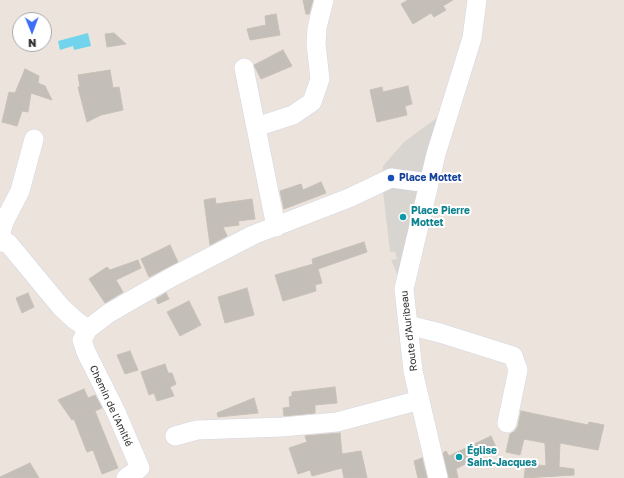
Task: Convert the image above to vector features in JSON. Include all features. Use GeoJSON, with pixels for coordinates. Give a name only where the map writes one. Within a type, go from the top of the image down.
{"type":"FeatureCollection","features":[{"type":"Feature","properties":{"kind":"street"},"geometry":{"type":"LineString","coordinates":[[256,127],[293,115],[312,102],[320,78],[316,44],[317,28],[324,0]]}},
{"type":"Feature","properties":{"kind":"street","name":"Route d'Auribeau"},"geometry":{"type":"LineString","coordinates":[[438,478],[413,371],[404,289],[445,123],[472,38],[477,0]]}},
{"type":"Feature","properties":{"kind":"street"},"geometry":{"type":"LineString","coordinates":[[244,68],[276,227]]}},
{"type":"Feature","properties":{"kind":"street"},"geometry":{"type":"LineString","coordinates":[[34,139],[20,191],[4,222],[1,242],[8,243],[61,307],[75,320],[88,329],[109,313],[170,278],[253,235],[349,198],[391,178],[429,183]]}},
{"type":"Feature","properties":{"kind":"street"},"geometry":{"type":"LineString","coordinates":[[408,325],[440,333],[513,356],[518,370],[507,424]]}},
{"type":"Feature","properties":{"kind":"street","name":"Chemin de l'Amitié"},"geometry":{"type":"LineString","coordinates":[[88,329],[82,340],[86,352],[116,412],[140,468],[126,478]]}},
{"type":"Feature","properties":{"kind":"street"},"geometry":{"type":"LineString","coordinates":[[175,436],[197,430],[282,427],[337,422],[420,400]]}},
{"type":"Feature","properties":{"kind":"shaded area","name":"Place Pierre Mottet"},"geometry":{"type":"Polygon","coordinates":[[[449,109],[404,289],[391,260],[397,259],[395,252],[390,252],[382,182],[383,166],[404,142],[449,109]]]}},
{"type":"Feature","properties":{"kind":"water"},"geometry":{"type":"Polygon","coordinates":[[[88,33],[91,46],[74,50],[73,46],[60,50],[58,41],[88,33]]]}},
{"type":"Feature","properties":{"kind":"building"},"geometry":{"type":"Polygon","coordinates":[[[303,0],[313,0],[309,14],[306,14],[303,0]]]}},
{"type":"Feature","properties":{"kind":"building"},"geometry":{"type":"Polygon","coordinates":[[[408,0],[453,0],[443,6],[446,10],[434,17],[431,13],[413,24],[401,4],[408,0]]]}},
{"type":"Feature","properties":{"kind":"building"},"geometry":{"type":"Polygon","coordinates":[[[276,14],[280,35],[250,40],[247,29],[266,25],[265,16],[276,14]]]}},
{"type":"Feature","properties":{"kind":"building"},"geometry":{"type":"Polygon","coordinates":[[[114,33],[126,44],[107,47],[105,34],[114,33]]]}},
{"type":"Feature","properties":{"kind":"building"},"geometry":{"type":"Polygon","coordinates":[[[283,50],[292,66],[261,79],[254,65],[283,50]]]}},
{"type":"Feature","properties":{"kind":"building"},"geometry":{"type":"Polygon","coordinates":[[[25,69],[39,76],[38,83],[45,86],[52,100],[31,93],[28,112],[22,111],[17,126],[2,122],[9,92],[15,93],[25,69]]]}},
{"type":"Feature","properties":{"kind":"building"},"geometry":{"type":"Polygon","coordinates":[[[110,70],[113,88],[119,87],[123,110],[101,115],[87,122],[78,87],[80,87],[78,75],[110,70]]]}},
{"type":"Feature","properties":{"kind":"building"},"geometry":{"type":"Polygon","coordinates":[[[408,86],[412,104],[405,106],[407,115],[377,122],[370,90],[382,87],[383,92],[408,86]]]}},
{"type":"Feature","properties":{"kind":"building"},"geometry":{"type":"Polygon","coordinates":[[[321,182],[326,193],[284,209],[280,191],[301,184],[303,190],[321,182]]]}},
{"type":"Feature","properties":{"kind":"building"},"geometry":{"type":"Polygon","coordinates":[[[215,198],[216,204],[252,199],[255,219],[238,221],[239,225],[223,227],[227,236],[210,245],[204,200],[215,198]]]}},
{"type":"Feature","properties":{"kind":"building"},"geometry":{"type":"Polygon","coordinates":[[[364,242],[367,252],[318,269],[322,283],[315,285],[316,291],[283,301],[275,275],[313,264],[312,259],[364,242]]]}},
{"type":"Feature","properties":{"kind":"building"},"geometry":{"type":"Polygon","coordinates":[[[170,245],[178,262],[149,277],[141,259],[170,245]]]}},
{"type":"Feature","properties":{"kind":"building"},"geometry":{"type":"Polygon","coordinates":[[[138,260],[141,268],[116,280],[123,292],[105,303],[89,279],[107,267],[110,270],[138,260]]]}},
{"type":"Feature","properties":{"kind":"building"},"geometry":{"type":"Polygon","coordinates":[[[247,288],[254,315],[225,323],[218,297],[247,288]]]}},
{"type":"Feature","properties":{"kind":"building"},"geometry":{"type":"Polygon","coordinates":[[[28,293],[34,307],[22,313],[16,298],[28,293]]]}},
{"type":"Feature","properties":{"kind":"building"},"geometry":{"type":"Polygon","coordinates":[[[166,293],[169,299],[158,304],[156,299],[166,293]]]}},
{"type":"Feature","properties":{"kind":"building"},"geometry":{"type":"Polygon","coordinates":[[[189,301],[201,325],[180,336],[167,312],[189,301]]]}},
{"type":"Feature","properties":{"kind":"building"},"geometry":{"type":"Polygon","coordinates":[[[130,351],[138,370],[125,374],[117,355],[130,351]]]}},
{"type":"Feature","properties":{"kind":"building"},"geometry":{"type":"Polygon","coordinates":[[[165,364],[168,373],[172,373],[176,384],[170,387],[174,396],[157,401],[154,393],[149,395],[141,372],[165,364]]]}},
{"type":"Feature","properties":{"kind":"building"},"geometry":{"type":"Polygon","coordinates":[[[335,387],[337,403],[315,405],[315,413],[284,416],[283,408],[290,407],[289,397],[292,396],[292,392],[335,387]]]}},
{"type":"Feature","properties":{"kind":"building"},"geometry":{"type":"Polygon","coordinates":[[[84,389],[88,398],[95,395],[102,408],[95,411],[118,468],[102,474],[93,450],[87,452],[74,419],[72,420],[58,400],[84,389]]]}},
{"type":"Feature","properties":{"kind":"building"},"geometry":{"type":"Polygon","coordinates":[[[254,398],[258,413],[218,417],[217,413],[254,398]]]}},
{"type":"Feature","properties":{"kind":"building"},"geometry":{"type":"Polygon","coordinates":[[[521,411],[588,425],[589,422],[604,425],[598,450],[560,443],[559,467],[574,469],[574,475],[524,478],[526,463],[546,466],[545,443],[524,439],[520,455],[506,452],[510,434],[515,431],[518,426],[521,411]]]}},
{"type":"Feature","properties":{"kind":"building"},"geometry":{"type":"Polygon","coordinates":[[[340,433],[342,454],[361,451],[367,478],[344,478],[342,468],[312,476],[310,470],[298,474],[289,448],[307,442],[305,436],[340,433]]]}},
{"type":"Feature","properties":{"kind":"building","name":"Église Saint-Jacques"},"geometry":{"type":"Polygon","coordinates":[[[491,436],[496,447],[456,469],[458,478],[449,478],[443,453],[446,451],[449,456],[491,436]]]}},
{"type":"Feature","properties":{"kind":"building"},"geometry":{"type":"Polygon","coordinates":[[[422,458],[427,478],[418,478],[414,461],[422,458]]]}},
{"type":"Feature","properties":{"kind":"building"},"geometry":{"type":"Polygon","coordinates":[[[30,463],[39,478],[0,478],[0,477],[30,463]]]}},
{"type":"Feature","properties":{"kind":"place","name":"Place Mottet"},"geometry":{"type":"Point","coordinates":[391,178]}},
{"type":"Feature","properties":{"kind":"place","name":"Place Pierre Mottet"},"geometry":{"type":"Point","coordinates":[403,217]}},
{"type":"Feature","properties":{"kind":"place","name":"Église Saint-Jacques"},"geometry":{"type":"Point","coordinates":[459,457]}}]}
